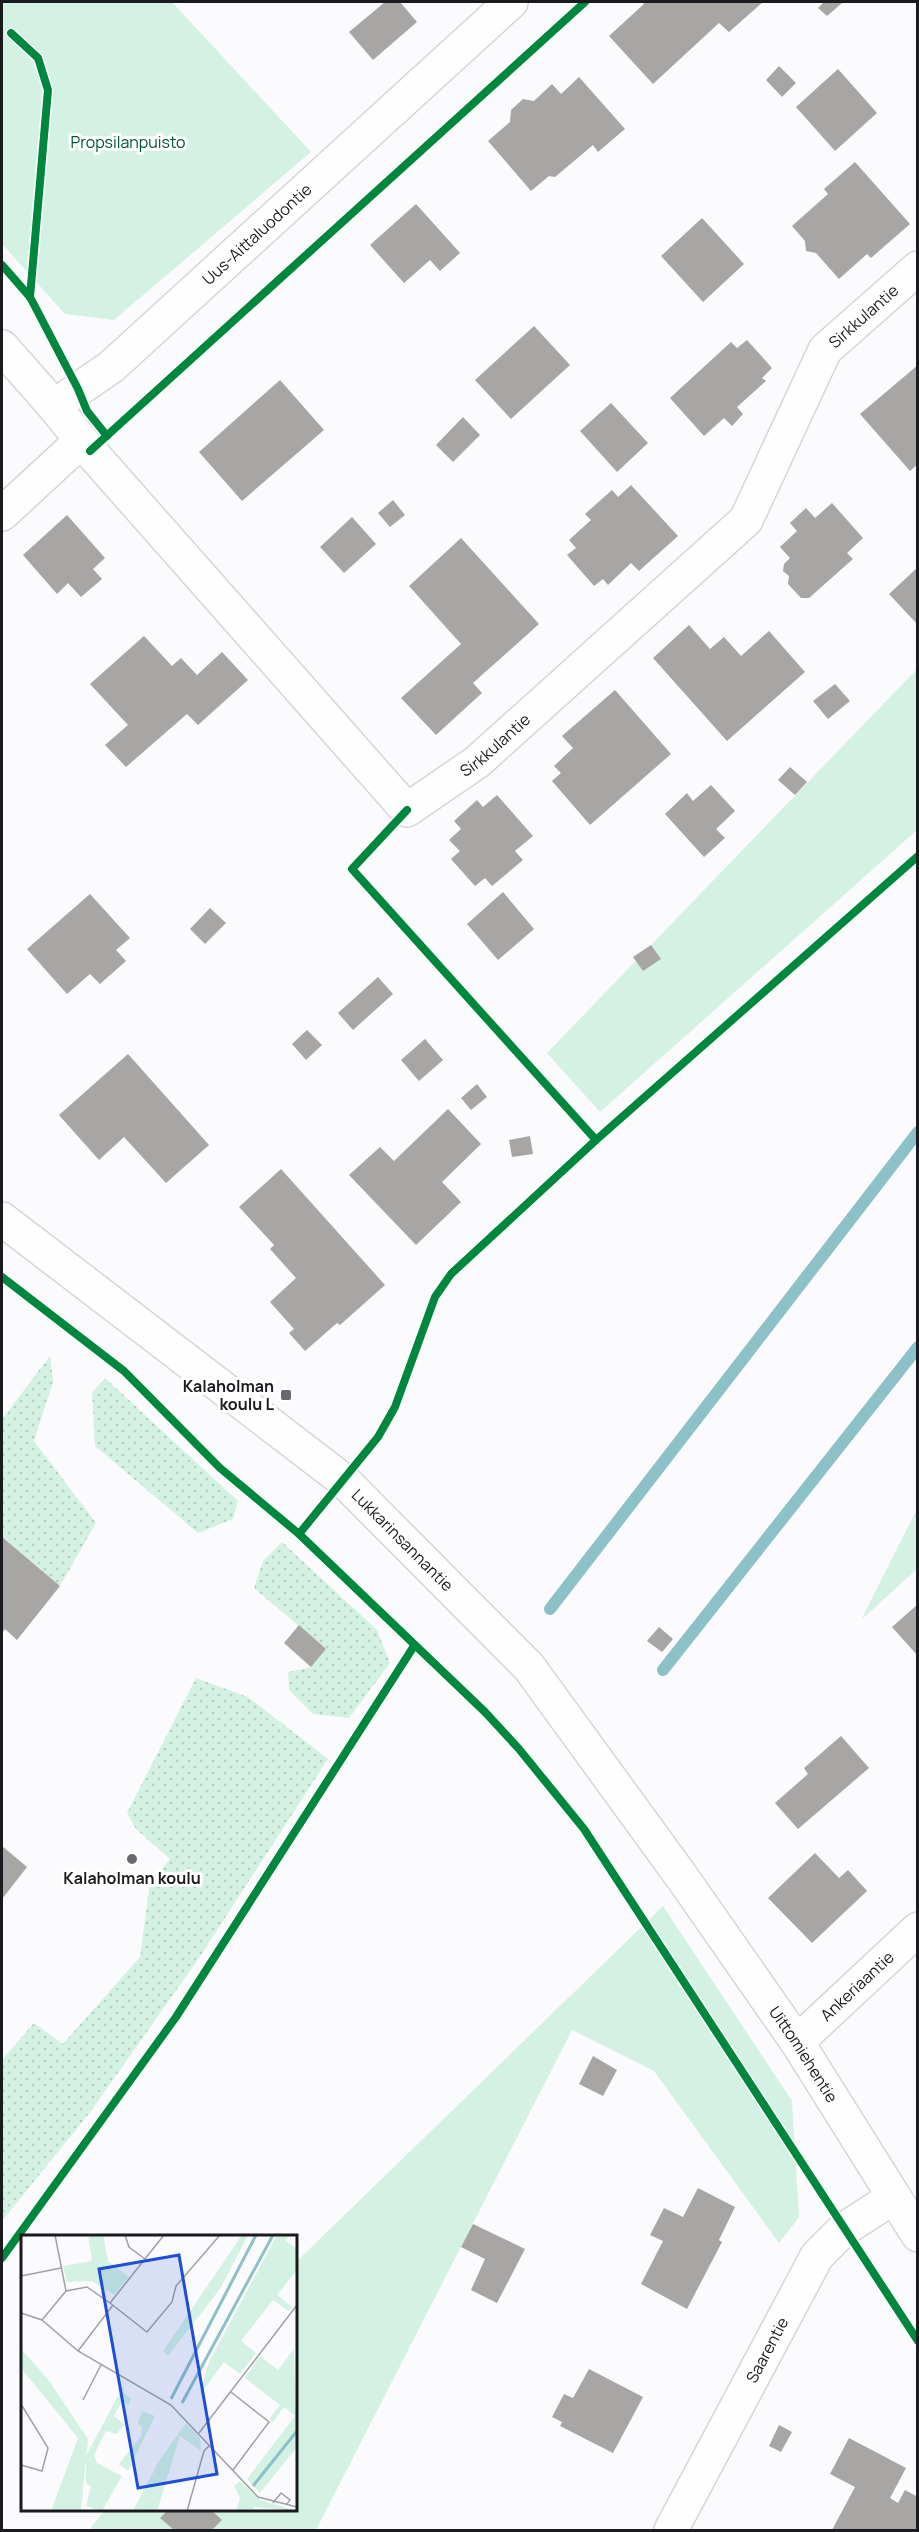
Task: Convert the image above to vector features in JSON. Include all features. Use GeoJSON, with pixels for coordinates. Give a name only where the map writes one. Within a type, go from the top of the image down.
{"type":"FeatureCollection","features":[{"type":"Feature","properties":{"kind":"street","name":"Uus-Aittaluodontie"},"geometry":{"type":"LineString","coordinates":[[54,406],[111,367],[511,2]]}},
{"type":"Feature","properties":{"kind":"street","name":"Sirkkulantie"},"geometry":{"type":"LineString","coordinates":[[54,406],[81,441],[407,810],[477,762],[746,520],[825,350],[918,268]]}},
{"type":"Feature","properties":{"kind":"street"},"geometry":{"type":"LineString","coordinates":[[2,347],[54,406]]}},
{"type":"Feature","properties":{"kind":"street"},"geometry":{"type":"LineString","coordinates":[[2,514],[81,441]]}},
{"type":"Feature","properties":{"kind":"street","name":"Lukkarinsannantie"},"geometry":{"type":"LineString","coordinates":[[2,1219],[343,1480],[529,1667],[684,1880]]}},
{"type":"Feature","properties":{"kind":"street","name":"Uittomiehentie"},"geometry":{"type":"LineString","coordinates":[[684,1880],[797,2042],[918,2235]]}},
{"type":"Feature","properties":{"kind":"street","name":"Ankeriaantie"},"geometry":{"type":"LineString","coordinates":[[797,2042],[918,1929]]}},
{"type":"Feature","properties":{"kind":"street","name":"Saarentie"},"geometry":{"type":"LineString","coordinates":[[671,2530],[817,2256],[843,2230],[894,2197]]}},
{"type":"Feature","properties":{"kind":"green space","name":"Propsilanpuisto"},"geometry":{"type":"Polygon","coordinates":[[[2,2],[172,2],[311,152],[114,320],[65,314],[2,244],[2,2]]]}},
{"type":"Feature","properties":{"kind":"green space"},"geometry":{"type":"Polygon","coordinates":[[[917,669],[917,830],[600,1112],[547,1053],[917,669]]]}},
{"type":"Feature","properties":{"kind":"green space"},"geometry":{"type":"Polygon","coordinates":[[[50,1356],[53,1382],[34,1441],[96,1523],[60,1586],[2,1537],[2,1419],[50,1356]]]}},
{"type":"Feature","properties":{"kind":"green space"},"geometry":{"type":"Polygon","coordinates":[[[105,1378],[238,1501],[233,1519],[198,1533],[95,1446],[92,1393],[105,1378]]]}},
{"type":"Feature","properties":{"kind":"green space"},"geometry":{"type":"Polygon","coordinates":[[[917,1509],[917,1569],[861,1620],[917,1509]]]}},
{"type":"Feature","properties":{"kind":"green space"},"geometry":{"type":"Polygon","coordinates":[[[282,1542],[377,1630],[390,1663],[349,1718],[313,1714],[289,1690],[288,1672],[311,1667],[326,1649],[254,1588],[263,1561],[282,1542]]]}},
{"type":"Feature","properties":{"kind":"green space"},"geometry":{"type":"Polygon","coordinates":[[[196,1678],[248,1697],[328,1759],[199,1958],[91,2111],[2,2221],[2,2060],[34,2023],[63,2044],[140,1957],[150,1883],[170,1859],[136,1829],[127,1813],[196,1678]]]}},
{"type":"Feature","properties":{"kind":"green space"},"geometry":{"type":"Polygon","coordinates":[[[663,1906],[792,2101],[799,2217],[779,2243],[654,2071],[572,2030],[316,2530],[89,2530],[104,2511],[297,2511],[297,2261],[663,1906]]]}},
{"type":"Feature","properties":{"kind":"building"},"geometry":{"type":"Polygon","coordinates":[[[385,2],[400,2],[417,22],[373,60],[349,32],[385,2]]]}},
{"type":"Feature","properties":{"kind":"building"},"geometry":{"type":"Polygon","coordinates":[[[642,2],[763,2],[729,32],[719,23],[653,84],[609,36],[644,4],[642,2]]]}},
{"type":"Feature","properties":{"kind":"building"},"geometry":{"type":"Polygon","coordinates":[[[824,2],[842,3],[827,16],[818,8],[824,2]]]}},
{"type":"Feature","properties":{"kind":"building"},"geometry":{"type":"Polygon","coordinates":[[[779,66],[796,83],[782,97],[766,80],[779,66]]]}},
{"type":"Feature","properties":{"kind":"building"},"geometry":{"type":"Polygon","coordinates":[[[838,69],[877,113],[835,151],[796,107],[838,69]]]}},
{"type":"Feature","properties":{"kind":"building"},"geometry":{"type":"Polygon","coordinates":[[[579,77],[625,129],[598,152],[593,145],[555,177],[549,176],[531,191],[488,141],[510,122],[511,110],[523,99],[534,101],[552,84],[561,94],[579,77]]]}},
{"type":"Feature","properties":{"kind":"building"},"geometry":{"type":"Polygon","coordinates":[[[855,162],[910,224],[871,258],[867,254],[839,279],[816,253],[806,251],[805,241],[792,226],[828,194],[824,189],[855,162]]]}},
{"type":"Feature","properties":{"kind":"building"},"geometry":{"type":"Polygon","coordinates":[[[416,204],[460,253],[440,271],[430,260],[404,283],[370,245],[416,204]]]}},
{"type":"Feature","properties":{"kind":"building"},"geometry":{"type":"Polygon","coordinates":[[[702,218],[744,264],[703,302],[661,256],[702,218]]]}},
{"type":"Feature","properties":{"kind":"building"},"geometry":{"type":"Polygon","coordinates":[[[534,326],[570,365],[511,419],[475,380],[534,326]]]}},
{"type":"Feature","properties":{"kind":"building"},"geometry":{"type":"Polygon","coordinates":[[[747,340],[772,368],[762,378],[766,381],[737,407],[743,414],[732,426],[724,418],[704,436],[670,398],[731,342],[737,348],[747,340]]]}},
{"type":"Feature","properties":{"kind":"building"},"geometry":{"type":"Polygon","coordinates":[[[918,365],[918,464],[910,471],[860,414],[918,365]]]}},
{"type":"Feature","properties":{"kind":"building"},"geometry":{"type":"Polygon","coordinates":[[[280,380],[324,430],[242,501],[199,452],[280,380]]]}},
{"type":"Feature","properties":{"kind":"building"},"geometry":{"type":"Polygon","coordinates":[[[611,403],[648,443],[617,472],[580,431],[611,403]]]}},
{"type":"Feature","properties":{"kind":"building"},"geometry":{"type":"Polygon","coordinates":[[[463,417],[480,435],[453,462],[436,445],[463,417]]]}},
{"type":"Feature","properties":{"kind":"building"},"geometry":{"type":"Polygon","coordinates":[[[631,485],[678,536],[639,571],[631,563],[608,585],[603,579],[594,586],[567,555],[576,548],[569,540],[591,520],[585,514],[612,490],[618,497],[631,485]]]}},
{"type":"Feature","properties":{"kind":"building"},"geometry":{"type":"Polygon","coordinates":[[[393,500],[405,515],[390,527],[378,513],[393,500]]]}},
{"type":"Feature","properties":{"kind":"building"},"geometry":{"type":"Polygon","coordinates":[[[832,503],[863,538],[847,553],[853,559],[809,598],[801,598],[788,584],[789,576],[783,571],[784,564],[790,558],[780,547],[797,531],[790,523],[806,508],[815,518],[832,503]]]}},
{"type":"Feature","properties":{"kind":"building"},"geometry":{"type":"Polygon","coordinates":[[[67,515],[105,558],[93,569],[102,579],[81,597],[68,583],[57,594],[23,555],[67,515]]]}},
{"type":"Feature","properties":{"kind":"building"},"geometry":{"type":"Polygon","coordinates":[[[352,517],[376,544],[344,573],[320,547],[352,517]]]}},
{"type":"Feature","properties":{"kind":"building"},"geometry":{"type":"Polygon","coordinates":[[[461,538],[539,624],[473,683],[482,693],[436,735],[401,698],[461,644],[409,586],[461,538]]]}},
{"type":"Feature","properties":{"kind":"building"},"geometry":{"type":"Polygon","coordinates":[[[918,567],[918,625],[889,594],[918,567]]]}},
{"type":"Feature","properties":{"kind":"building"},"geometry":{"type":"Polygon","coordinates":[[[689,625],[710,649],[724,637],[741,656],[769,631],[805,672],[727,741],[653,658],[689,625]]]}},
{"type":"Feature","properties":{"kind":"building"},"geometry":{"type":"Polygon","coordinates":[[[144,636],[172,666],[181,658],[197,675],[222,652],[248,680],[198,725],[187,714],[126,767],[105,745],[128,725],[90,684],[144,636]]]}},
{"type":"Feature","properties":{"kind":"building"},"geometry":{"type":"Polygon","coordinates":[[[835,684],[850,701],[828,719],[813,701],[835,684]]]}},
{"type":"Feature","properties":{"kind":"building"},"geometry":{"type":"Polygon","coordinates":[[[615,690],[671,754],[590,825],[552,781],[561,773],[554,766],[573,748],[562,736],[615,690]]]}},
{"type":"Feature","properties":{"kind":"building"},"geometry":{"type":"Polygon","coordinates":[[[790,767],[807,782],[795,795],[778,780],[790,767]]]}},
{"type":"Feature","properties":{"kind":"building"},"geometry":{"type":"Polygon","coordinates":[[[711,785],[735,811],[716,829],[725,838],[704,857],[665,814],[687,793],[693,801],[711,785]]]}},
{"type":"Feature","properties":{"kind":"building"},"geometry":{"type":"Polygon","coordinates":[[[497,795],[533,836],[515,851],[523,860],[492,886],[485,878],[475,886],[451,859],[460,851],[449,840],[461,829],[454,821],[477,800],[483,807],[497,795]]]}},
{"type":"Feature","properties":{"kind":"building"},"geometry":{"type":"Polygon","coordinates":[[[503,892],[534,929],[498,960],[467,924],[503,892]]]}},
{"type":"Feature","properties":{"kind":"building"},"geometry":{"type":"Polygon","coordinates":[[[90,894],[130,938],[116,950],[126,961],[100,984],[90,974],[67,994],[27,949],[90,894]]]}},
{"type":"Feature","properties":{"kind":"building"},"geometry":{"type":"Polygon","coordinates":[[[210,908],[226,923],[205,944],[190,929],[210,908]]]}},
{"type":"Feature","properties":{"kind":"building"},"geometry":{"type":"Polygon","coordinates":[[[651,945],[661,959],[643,971],[633,957],[651,945]]]}},
{"type":"Feature","properties":{"kind":"building"},"geometry":{"type":"Polygon","coordinates":[[[378,977],[393,994],[353,1030],[338,1013],[378,977]]]}},
{"type":"Feature","properties":{"kind":"building"},"geometry":{"type":"Polygon","coordinates":[[[307,1030],[322,1045],[306,1060],[292,1044],[307,1030]]]}},
{"type":"Feature","properties":{"kind":"building"},"geometry":{"type":"Polygon","coordinates":[[[425,1039],[443,1060],[419,1081],[401,1060],[425,1039]]]}},
{"type":"Feature","properties":{"kind":"building"},"geometry":{"type":"Polygon","coordinates":[[[128,1054],[209,1145],[166,1183],[124,1137],[99,1160],[59,1115],[128,1054]]]}},
{"type":"Feature","properties":{"kind":"building"},"geometry":{"type":"Polygon","coordinates":[[[477,1084],[487,1097],[471,1110],[461,1098],[477,1084]]]}},
{"type":"Feature","properties":{"kind":"building"},"geometry":{"type":"Polygon","coordinates":[[[448,1109],[481,1144],[442,1182],[461,1202],[416,1245],[349,1175],[380,1147],[394,1161],[448,1109]]]}},
{"type":"Feature","properties":{"kind":"building"},"geometry":{"type":"Polygon","coordinates":[[[530,1136],[533,1154],[512,1157],[509,1140],[530,1136]]]}},
{"type":"Feature","properties":{"kind":"building"},"geometry":{"type":"Polygon","coordinates":[[[281,1169],[385,1285],[340,1325],[337,1323],[305,1351],[289,1333],[294,1329],[270,1302],[296,1278],[270,1249],[274,1245],[239,1207],[281,1169]]]}},
{"type":"Feature","properties":{"kind":"building"},"geometry":{"type":"Polygon","coordinates":[[[2,1537],[60,1586],[17,1640],[5,1629],[2,1633],[2,1537]]]}},
{"type":"Feature","properties":{"kind":"building"},"geometry":{"type":"Polygon","coordinates":[[[918,1604],[918,1656],[892,1627],[918,1604]]]}},
{"type":"Feature","properties":{"kind":"building"},"geometry":{"type":"Polygon","coordinates":[[[299,1625],[326,1649],[311,1667],[284,1643],[299,1625]]]}},
{"type":"Feature","properties":{"kind":"building"},"geometry":{"type":"Polygon","coordinates":[[[659,1627],[673,1639],[662,1652],[647,1641],[659,1627]]]}},
{"type":"Feature","properties":{"kind":"building"},"geometry":{"type":"Polygon","coordinates":[[[841,1736],[869,1768],[798,1829],[775,1803],[808,1774],[804,1768],[841,1736]]]}},
{"type":"Feature","properties":{"kind":"building"},"geometry":{"type":"Polygon","coordinates":[[[2,1846],[27,1867],[2,1899],[2,1846]]]}},
{"type":"Feature","properties":{"kind":"building"},"geometry":{"type":"Polygon","coordinates":[[[815,1853],[839,1878],[848,1870],[867,1891],[812,1943],[768,1898],[815,1853]]]}},
{"type":"Feature","properties":{"kind":"building"},"geometry":{"type":"Polygon","coordinates":[[[593,2056],[617,2070],[603,2096],[579,2084],[593,2056]]]}},
{"type":"Feature","properties":{"kind":"building"},"geometry":{"type":"Polygon","coordinates":[[[698,2188],[735,2207],[719,2240],[722,2242],[687,2309],[641,2284],[663,2241],[650,2235],[664,2208],[683,2217],[698,2188]]]}},
{"type":"Feature","properties":{"kind":"building"},"geometry":{"type":"Polygon","coordinates":[[[473,2224],[525,2249],[497,2303],[471,2290],[485,2259],[461,2247],[473,2224]]]}},
{"type":"Feature","properties":{"kind":"building"},"geometry":{"type":"Polygon","coordinates":[[[589,2369],[643,2397],[613,2453],[560,2426],[562,2422],[552,2417],[564,2394],[573,2398],[589,2369]]]}},
{"type":"Feature","properties":{"kind":"building"},"geometry":{"type":"Polygon","coordinates":[[[779,2425],[792,2432],[781,2452],[769,2446],[779,2425]]]}},
{"type":"Feature","properties":{"kind":"building"},"geometry":{"type":"Polygon","coordinates":[[[849,2438],[906,2468],[890,2498],[898,2503],[905,2490],[918,2497],[918,2530],[832,2530],[855,2487],[830,2474],[849,2438]]]}},
{"type":"Feature","properties":{"kind":"building"},"geometry":{"type":"Polygon","coordinates":[[[167,2511],[212,2511],[222,2520],[212,2530],[174,2530],[160,2518],[167,2511]]]}},
{"type":"Feature","properties":{"kind":"waterway"},"geometry":{"type":"LineString","coordinates":[[550,1609],[918,1132]]}},
{"type":"Feature","properties":{"kind":"waterway"},"geometry":{"type":"LineString","coordinates":[[663,1670],[918,1347]]}},
{"type":"Feature","properties":{"kind":"cycle path"},"geometry":{"type":"LineString","coordinates":[[90,451],[585,2]]}},
{"type":"Feature","properties":{"kind":"cycle path"},"geometry":{"type":"LineString","coordinates":[[11,33],[38,58],[48,90],[30,297]]}},
{"type":"Feature","properties":{"kind":"cycle path"},"geometry":{"type":"LineString","coordinates":[[2,265],[30,297],[87,411],[107,436]]}},
{"type":"Feature","properties":{"kind":"cycle path"},"geometry":{"type":"LineString","coordinates":[[407,810],[352,869],[596,1140]]}},
{"type":"Feature","properties":{"kind":"cycle path"},"geometry":{"type":"LineString","coordinates":[[299,1534],[378,1437],[395,1407],[435,1297],[451,1274],[596,1140],[918,856]]}},
{"type":"Feature","properties":{"kind":"cycle path"},"geometry":{"type":"LineString","coordinates":[[2,1277],[124,1371],[220,1468],[299,1534],[485,1712],[519,1749],[584,1829],[918,2341]]}},
{"type":"Feature","properties":{"kind":"cycle path"},"geometry":{"type":"LineString","coordinates":[[2,2258],[176,2017],[414,1646]]}},
{"type":"Feature","properties":{"kind":"place","name":"Kalaholman koulu L"},"geometry":{"type":"Point","coordinates":[286,1395]}},
{"type":"Feature","properties":{"kind":"place","name":"Kalaholman koulu"},"geometry":{"type":"Point","coordinates":[132,1859]}}]}
